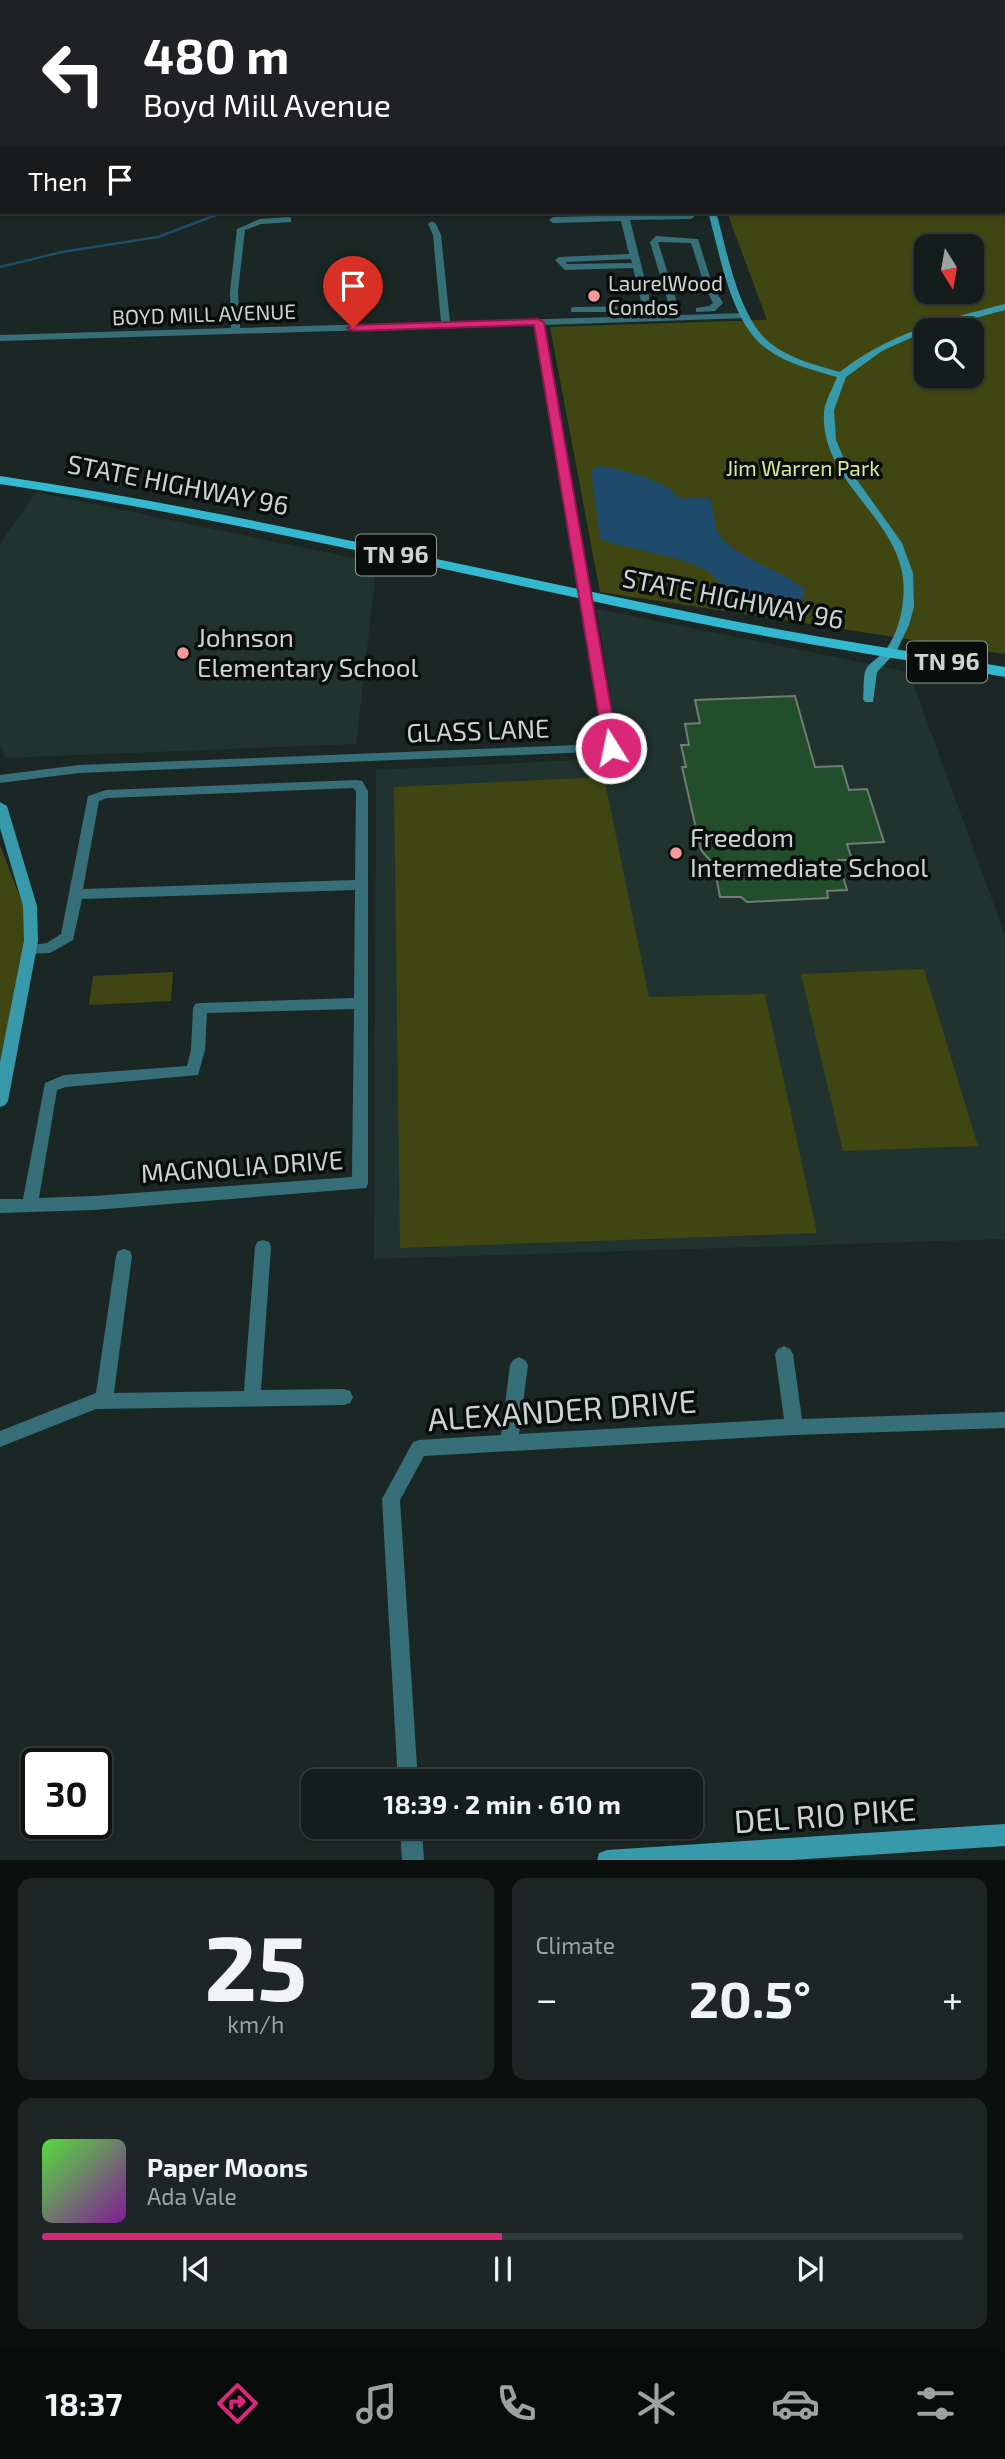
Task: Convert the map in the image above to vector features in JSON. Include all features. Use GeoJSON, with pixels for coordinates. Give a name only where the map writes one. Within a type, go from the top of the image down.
{"type":"FeatureCollection","features":[{"type":"Feature","properties":{"kind":"main road","name":"STATE HIGHWAY 96"},"geometry":{"type":"LineString","coordinates":[[0,480],[121,498],[584,596],[1005,672]]}},
{"type":"Feature","properties":{"kind":"street"},"geometry":{"type":"LineString","coordinates":[[553,220],[586,215],[625,218],[691,216],[690,214]]}},
{"type":"Feature","properties":{"kind":"street"},"geometry":{"type":"LineString","coordinates":[[713,214],[745,316],[758,337],[771,348],[807,365],[842,376]]}},
{"type":"Feature","properties":{"kind":"street"},"geometry":{"type":"LineString","coordinates":[[574,310],[648,314],[625,218]]}},
{"type":"Feature","properties":{"kind":"street"},"geometry":{"type":"LineString","coordinates":[[236,331],[234,292],[241,229],[260,222],[288,220]]}},
{"type":"Feature","properties":{"kind":"street"},"geometry":{"type":"LineString","coordinates":[[432,224],[438,235],[446,325]]}},
{"type":"Feature","properties":{"kind":"street"},"geometry":{"type":"LineString","coordinates":[[692,238],[709,287],[718,303],[712,309],[676,314],[654,242],[656,239],[692,238]]}},
{"type":"Feature","properties":{"kind":"street"},"geometry":{"type":"LineString","coordinates":[[559,260],[635,261],[565,267],[559,260]]}},
{"type":"Feature","properties":{"kind":"street"},"geometry":{"type":"LineString","coordinates":[[869,699],[871,671],[889,653],[905,621],[910,593],[908,566],[886,523],[849,476],[830,443],[827,418],[830,397],[842,376],[869,353],[908,334],[1005,307]]}},
{"type":"Feature","properties":{"kind":"street","name":"BOYD MILL AVENUE"},"geometry":{"type":"LineString","coordinates":[[0,338],[538,322],[648,314],[745,316]]}},
{"type":"Feature","properties":{"kind":"street","name":"GLASS LANE"},"geometry":{"type":"LineString","coordinates":[[0,779],[79,769],[611,748],[538,322]]}},
{"type":"Feature","properties":{"kind":"street","name":"MAGNOLIA DRIVE"},"geometry":{"type":"LineString","coordinates":[[0,1206],[94,1203],[360,1183],[362,791],[356,784],[106,794],[93,799],[78,894],[68,936],[50,948],[30,950]]}},
{"type":"Feature","properties":{"kind":"street"},"geometry":{"type":"LineString","coordinates":[[0,806],[30,905],[30,950],[0,1101]]}},
{"type":"Feature","properties":{"kind":"street"},"geometry":{"type":"LineString","coordinates":[[78,894],[360,885]]}},
{"type":"Feature","properties":{"kind":"street"},"geometry":{"type":"LineString","coordinates":[[30,1204],[50,1087],[64,1080],[193,1071],[198,1050],[200,1008],[359,1003]]}},
{"type":"Feature","properties":{"kind":"street"},"geometry":{"type":"LineString","coordinates":[[252,1398],[263,1247]]}},
{"type":"Feature","properties":{"kind":"street"},"geometry":{"type":"LineString","coordinates":[[104,1400],[124,1256]]}},
{"type":"Feature","properties":{"kind":"street"},"geometry":{"type":"LineString","coordinates":[[784,1354],[794,1427]]}},
{"type":"Feature","properties":{"kind":"street"},"geometry":{"type":"LineString","coordinates":[[509,1441],[519,1365]]}},
{"type":"Feature","properties":{"kind":"street"},"geometry":{"type":"LineString","coordinates":[[0,1439],[95,1401],[344,1397]]}},
{"type":"Feature","properties":{"kind":"street","name":"ALEXANDER DRIVE"},"geometry":{"type":"LineString","coordinates":[[407,1769],[391,1499],[419,1448],[794,1427],[1005,1420]]}},
{"type":"Feature","properties":{"kind":"street","name":"DEL RIO PIKE"},"geometry":{"type":"LineString","coordinates":[[607,1860],[1005,1835]]}},
{"type":"Feature","properties":{"kind":"street"},"geometry":{"type":"LineString","coordinates":[[412,1839],[414,1860]]}},
{"type":"Feature","properties":{"kind":"shaded area","name":"Johnson Elementary School"},"geometry":{"type":"Polygon","coordinates":[[[36,492],[377,563],[356,744],[5,758],[0,745],[0,544],[36,492]]]}},
{"type":"Feature","properties":{"kind":"shaded area","name":"Freedom Intermediate School"},"geometry":{"type":"Polygon","coordinates":[[[597,609],[909,672],[1005,935],[1005,1239],[374,1259],[376,770],[620,758],[597,609]]]}},
{"type":"Feature","properties":{"kind":"green space","name":"Jim Warren Park"},"geometry":{"type":"Polygon","coordinates":[[[728,214],[1005,214],[1005,654],[600,592],[550,327],[767,320],[728,214]]]}},
{"type":"Feature","properties":{"kind":"green space"},"geometry":{"type":"Polygon","coordinates":[[[604,777],[649,997],[765,994],[817,1233],[400,1248],[394,787],[604,777]]]}},
{"type":"Feature","properties":{"kind":"green space"},"geometry":{"type":"Polygon","coordinates":[[[0,845],[31,926],[0,1060],[0,845]]]}},
{"type":"Feature","properties":{"kind":"green space"},"geometry":{"type":"Polygon","coordinates":[[[924,969],[978,1146],[843,1151],[801,974],[924,969]]]}},
{"type":"Feature","properties":{"kind":"green space"},"geometry":{"type":"Polygon","coordinates":[[[173,972],[171,1001],[89,1005],[93,976],[173,972]]]}},
{"type":"Feature","properties":{"kind":"water"},"geometry":{"type":"Polygon","coordinates":[[[598,466],[652,480],[669,488],[681,498],[710,498],[720,536],[750,559],[805,590],[802,602],[771,603],[742,597],[724,587],[698,566],[600,539],[591,471],[598,466]]]}},
{"type":"Feature","properties":{"kind":"building","name":"Freedom Intermediate School"},"geometry":{"type":"Polygon","coordinates":[[[795,696],[815,767],[842,766],[849,790],[867,789],[884,842],[847,844],[852,860],[838,860],[847,890],[827,891],[828,898],[747,902],[741,897],[720,897],[714,865],[701,850],[682,767],[686,767],[681,745],[689,745],[685,724],[700,723],[695,700],[795,696]]]}},
{"type":"Feature","properties":{"kind":"waterway"},"geometry":{"type":"LineString","coordinates":[[0,267],[62,252],[158,237],[219,214]]}},
{"type":"Feature","properties":{"kind":"place","name":"LaurelWood Condos"},"geometry":{"type":"Point","coordinates":[594,296]}},
{"type":"Feature","properties":{"kind":"place","name":"Johnson Elementary School"},"geometry":{"type":"Point","coordinates":[183,653]}},
{"type":"Feature","properties":{"kind":"place","name":"Freedom Intermediate School"},"geometry":{"type":"Point","coordinates":[676,853]}},
{"type":"Feature","properties":{"kind":"route"},"geometry":{"type":"LineString","coordinates":[[353,328],[538,322],[611,748]]}}]}
